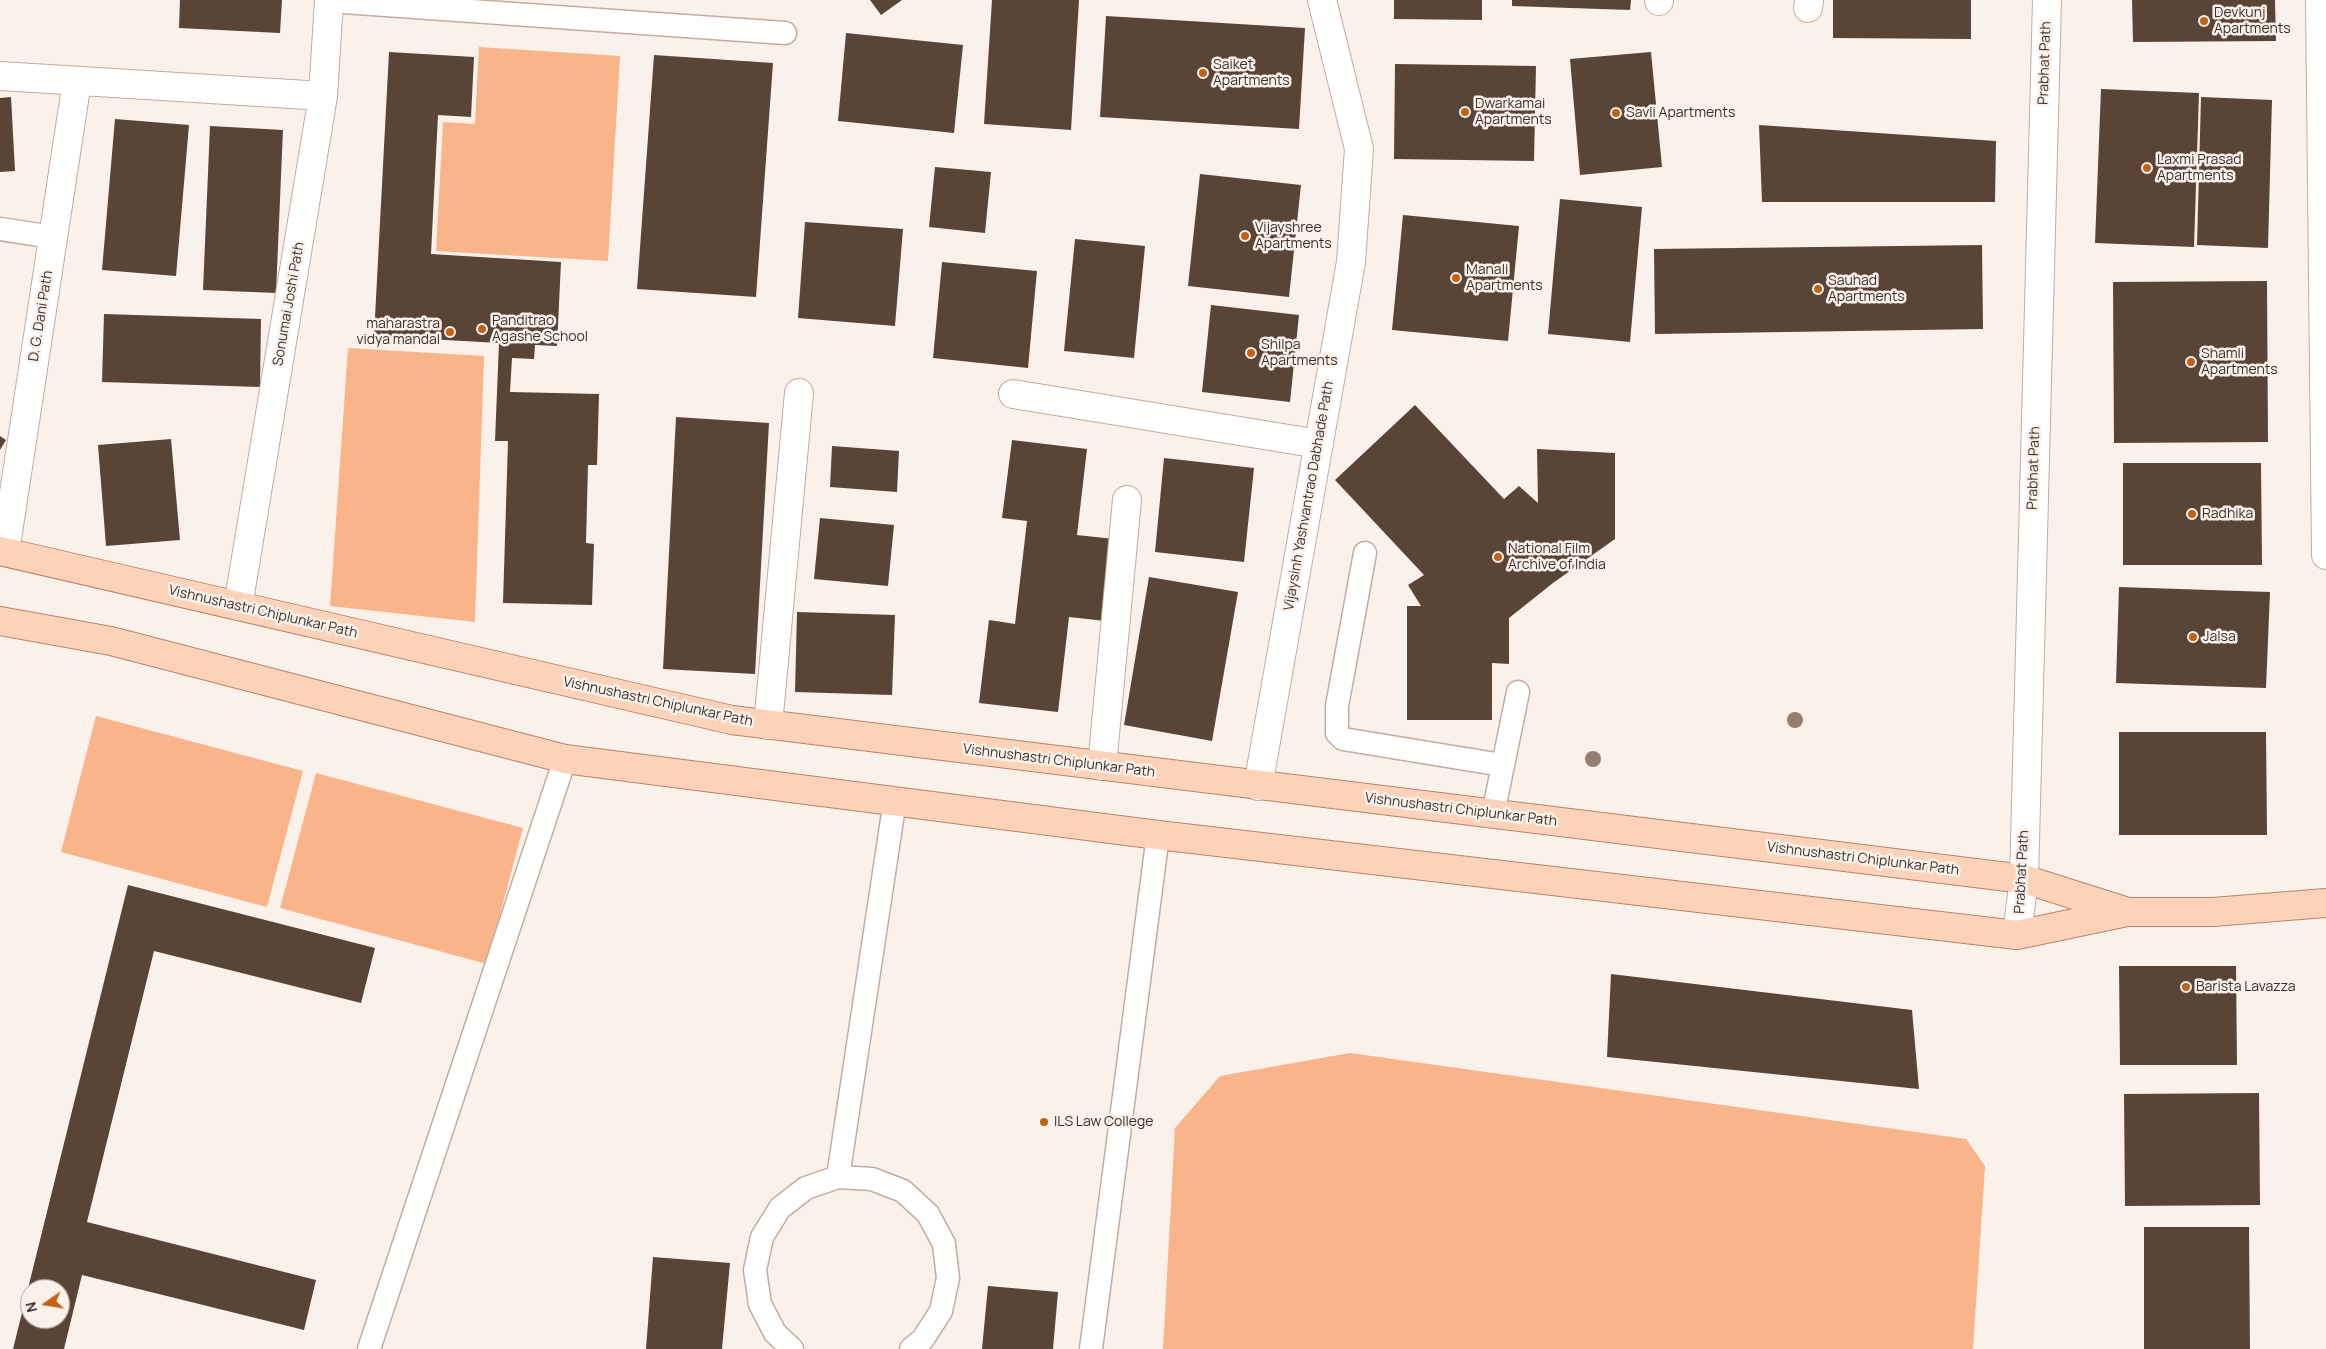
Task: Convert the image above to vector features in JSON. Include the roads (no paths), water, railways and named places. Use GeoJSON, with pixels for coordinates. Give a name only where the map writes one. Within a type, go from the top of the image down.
{"type":"FeatureCollection","features":[{"type":"Feature","properties":{"kind":"main road","name":"Vishnushastri Chiplunkar Path"},"geometry":{"type":"LineString","coordinates":[[2,551],[723,718],[1258,786],[2024,879],[2126,912]]}},
{"type":"Feature","properties":{"kind":"main road","name":"Vishnushastri Chiplunkar Path"},"geometry":{"type":"LineString","coordinates":[[0,621],[111,641],[564,759],[1158,835],[2017,935],[2126,912],[2213,912],[2326,903]]}},
{"type":"Feature","properties":{"kind":"street","name":"Sonumai Joshi Path"},"geometry":{"type":"LineString","coordinates":[[238,606],[324,96],[329,0]]}},
{"type":"Feature","properties":{"kind":"street","name":"Vijaysinh Yashvantrao Dabhade Path"},"geometry":{"type":"LineString","coordinates":[[1258,786],[1351,262],[1359,149],[1322,0]]}},
{"type":"Feature","properties":{"kind":"street","name":"Prabhat Path"},"geometry":{"type":"LineString","coordinates":[[2017,935],[2024,879],[2047,0]]}},
{"type":"Feature","properties":{"kind":"street"},"geometry":{"type":"LineString","coordinates":[[2320,0],[2326,555]]}},
{"type":"Feature","properties":{"kind":"street"},"geometry":{"type":"LineString","coordinates":[[0,76],[324,96]]}},
{"type":"Feature","properties":{"kind":"street","name":"D. G. Dani Path"},"geometry":{"type":"LineString","coordinates":[[2,551],[77,81]]}},
{"type":"Feature","properties":{"kind":"street"},"geometry":{"type":"LineString","coordinates":[[768,725],[799,393]]}},
{"type":"Feature","properties":{"kind":"street"},"geometry":{"type":"LineString","coordinates":[[1013,394],[1318,444]]}},
{"type":"Feature","properties":{"kind":"street"},"geometry":{"type":"LineString","coordinates":[[1102,766],[1127,500]]}},
{"type":"Feature","properties":{"kind":"lane"},"geometry":{"type":"LineString","coordinates":[[329,0],[785,32]]}},
{"type":"Feature","properties":{"kind":"lane"},"geometry":{"type":"LineString","coordinates":[[0,229],[53,237]]}},
{"type":"Feature","properties":{"kind":"lane"},"geometry":{"type":"LineString","coordinates":[[1365,553],[1337,706],[1337,733],[1343,739],[1502,766]]}},
{"type":"Feature","properties":{"kind":"lane"},"geometry":{"type":"LineString","coordinates":[[1494,814],[1518,692]]}},
{"type":"Feature","properties":{"kind":"lane"},"geometry":{"type":"LineString","coordinates":[[369,1349],[564,759]]}},
{"type":"Feature","properties":{"kind":"lane"},"geometry":{"type":"LineString","coordinates":[[838,1177],[895,800]]}},
{"type":"Feature","properties":{"kind":"lane"},"geometry":{"type":"LineString","coordinates":[[1091,1349],[1158,835]]}},
{"type":"Feature","properties":{"kind":"lane"},"geometry":{"type":"LineString","coordinates":[[792,1349],[775,1334],[760,1304],[755,1270],[762,1237],[780,1208],[806,1188],[838,1177],[872,1179],[903,1191],[928,1214],[944,1244],[948,1278],[941,1311],[923,1339],[910,1349]]}},
{"type":"Feature","properties":{"kind":"place","name":"Devkunj Apartments"},"geometry":{"type":"Point","coordinates":[2204,21]}},
{"type":"Feature","properties":{"kind":"place","name":"Saiket Apartments"},"geometry":{"type":"Point","coordinates":[1203,73]}},
{"type":"Feature","properties":{"kind":"place","name":"Dwarkamai Apartments"},"geometry":{"type":"Point","coordinates":[1465,112]}},
{"type":"Feature","properties":{"kind":"place","name":"Savli Apartments"},"geometry":{"type":"Point","coordinates":[1616,113]}},
{"type":"Feature","properties":{"kind":"place","name":"Laxmi Prasad Apartments"},"geometry":{"type":"Point","coordinates":[2147,168]}},
{"type":"Feature","properties":{"kind":"place","name":"Vijayshree Apartments"},"geometry":{"type":"Point","coordinates":[1245,236]}},
{"type":"Feature","properties":{"kind":"place","name":"Manali Apartments"},"geometry":{"type":"Point","coordinates":[1456,278]}},
{"type":"Feature","properties":{"kind":"place","name":"Sauhad Apartments"},"geometry":{"type":"Point","coordinates":[1818,289]}},
{"type":"Feature","properties":{"kind":"place","name":"Panditrao Agashe School"},"geometry":{"type":"Point","coordinates":[482,329]}},
{"type":"Feature","properties":{"kind":"place","name":"maharastra vidya mandal"},"geometry":{"type":"Point","coordinates":[450,332]}},
{"type":"Feature","properties":{"kind":"place","name":"Shilpa Apartments"},"geometry":{"type":"Point","coordinates":[1251,353]}},
{"type":"Feature","properties":{"kind":"place","name":"Shamli Apartments"},"geometry":{"type":"Point","coordinates":[2191,362]}},
{"type":"Feature","properties":{"kind":"place","name":"Radhika"},"geometry":{"type":"Point","coordinates":[2192,514]}},
{"type":"Feature","properties":{"kind":"place","name":"National Film Archive of India"},"geometry":{"type":"Point","coordinates":[1498,557]}},
{"type":"Feature","properties":{"kind":"place","name":"Jalsa"},"geometry":{"type":"Point","coordinates":[2193,637]}},
{"type":"Feature","properties":{"kind":"place","name":"Barista Lavazza"},"geometry":{"type":"Point","coordinates":[2186,987]}},
{"type":"Feature","properties":{"kind":"place","name":"ILS Law College"},"geometry":{"type":"Point","coordinates":[1044,1122]}}]}
